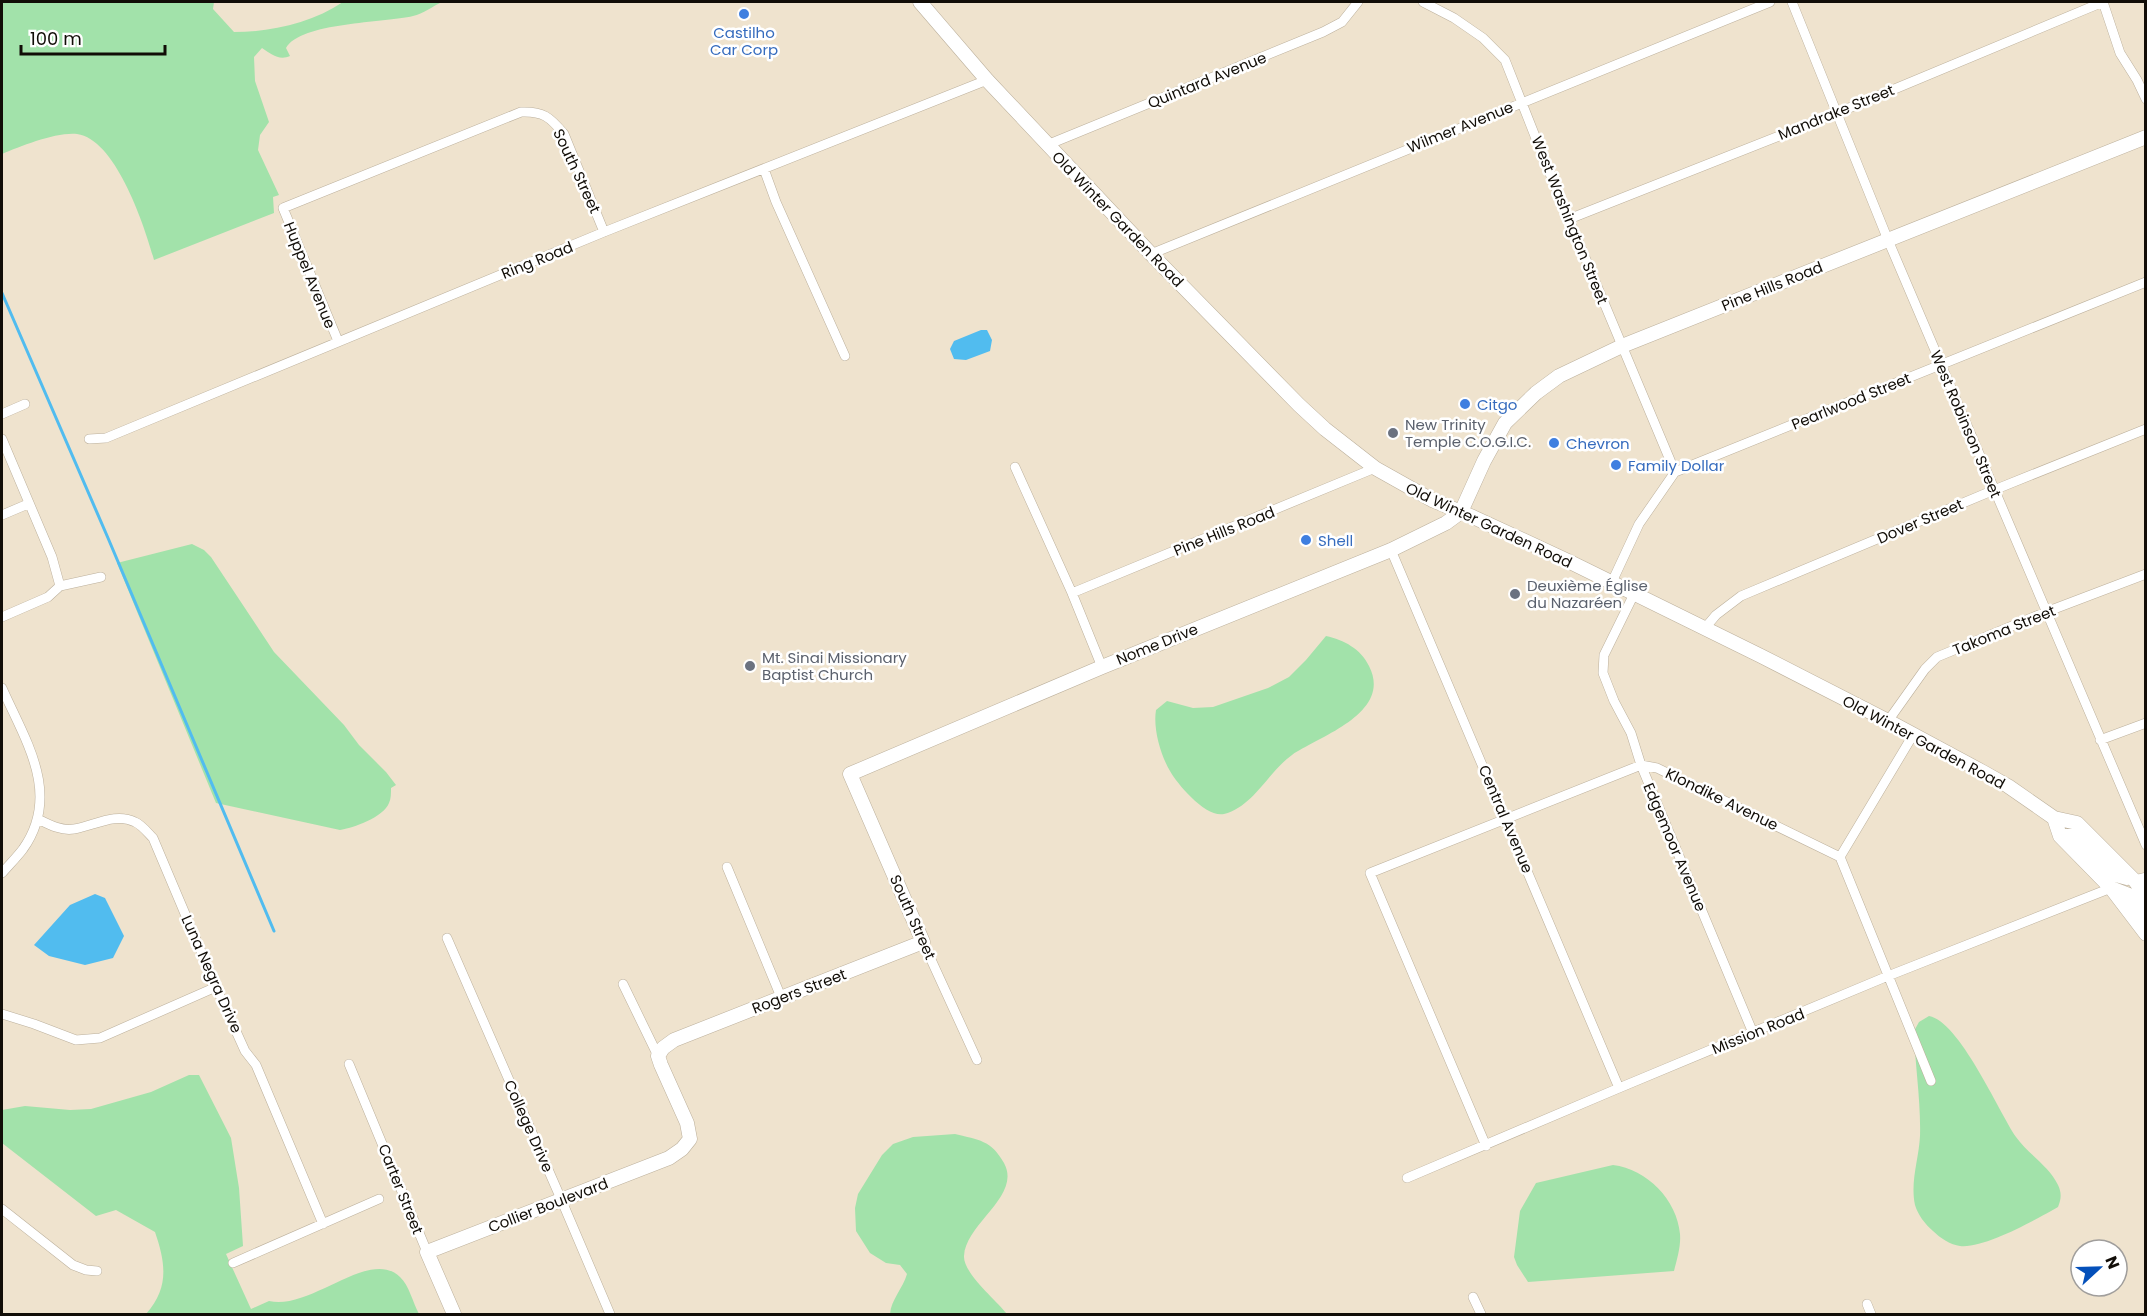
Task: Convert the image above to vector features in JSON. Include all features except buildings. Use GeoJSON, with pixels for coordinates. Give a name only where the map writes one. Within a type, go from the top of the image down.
{"type":"FeatureCollection","features":[{"type":"Feature","properties":{"kind":"main road","name":"Old Winter Garden Road"},"geometry":{"type":"LineString","coordinates":[[920,2],[1047,146],[1151,254],[1299,405],[1325,429],[1375,468],[1432,500],[1612,582],[1705,628],[1888,721],[2008,786],[2054,818],[2077,823],[2140,878],[2145,896]]}},
{"type":"Feature","properties":{"kind":"main road","name":"Pine Hills Road"},"geometry":{"type":"LineString","coordinates":[[1461,512],[1484,461],[1505,423],[1536,393],[1559,376],[1622,346],[2145,137]]}},
{"type":"Feature","properties":{"kind":"main road","name":"Nome Drive"},"geometry":{"type":"LineString","coordinates":[[850,774],[1102,667],[1391,550],[1446,523],[1461,512]]}},
{"type":"Feature","properties":{"kind":"main road","name":"South Street"},"geometry":{"type":"LineString","coordinates":[[850,774],[923,942]]}},
{"type":"Feature","properties":{"kind":"main road"},"geometry":{"type":"LineString","coordinates":[[2054,818],[2060,836],[2111,888],[2145,934]]}},
{"type":"Feature","properties":{"kind":"main road"},"geometry":{"type":"LineString","coordinates":[[2060,836],[2074,836],[2116,875],[2140,878]]}},
{"type":"Feature","properties":{"kind":"main road"},"geometry":{"type":"LineString","coordinates":[[2111,888],[2129,895],[2145,914]]}},
{"type":"Feature","properties":{"kind":"main road","name":"Rogers Street"},"geometry":{"type":"LineString","coordinates":[[658,1056],[663,1048],[674,1040],[923,942]]}},
{"type":"Feature","properties":{"kind":"main road","name":"Collier Boulevard"},"geometry":{"type":"LineString","coordinates":[[427,1252],[669,1158],[682,1149],[690,1139],[687,1123],[664,1077],[658,1056]]}},
{"type":"Feature","properties":{"kind":"main road","name":"Carter Street"},"geometry":{"type":"LineString","coordinates":[[427,1252],[454,1314]]}},
{"type":"Feature","properties":{"kind":"street","name":"Quintard Avenue"},"geometry":{"type":"LineString","coordinates":[[1047,146],[1323,32],[1342,22],[1358,2]]}},
{"type":"Feature","properties":{"kind":"street","name":"West Washington Street"},"geometry":{"type":"LineString","coordinates":[[1423,2],[1474,31],[1505,60],[1675,472]]}},
{"type":"Feature","properties":{"kind":"street","name":"Wilmer Avenue"},"geometry":{"type":"LineString","coordinates":[[1151,254],[1770,2]]}},
{"type":"Feature","properties":{"kind":"street","name":"West Robinson Street"},"geometry":{"type":"LineString","coordinates":[[1792,2],[1888,240],[2145,845]]}},
{"type":"Feature","properties":{"kind":"street","name":"Mandrake Street"},"geometry":{"type":"LineString","coordinates":[[1569,219],[1837,113],[2103,2]]}},
{"type":"Feature","properties":{"kind":"street"},"geometry":{"type":"LineString","coordinates":[[2103,2],[2120,53],[2137,80],[2145,99]]}},
{"type":"Feature","properties":{"kind":"street","name":"Ring Road"},"geometry":{"type":"LineString","coordinates":[[89,438],[106,438],[604,232],[987,80]]}},
{"type":"Feature","properties":{"kind":"street","name":"South Street"},"geometry":{"type":"LineString","coordinates":[[283,208],[521,112],[535,111],[554,122],[564,134],[604,232]]}},
{"type":"Feature","properties":{"kind":"street"},"geometry":{"type":"LineString","coordinates":[[764,169],[776,202],[845,356]]}},
{"type":"Feature","properties":{"kind":"street","name":"Huppel Avenue"},"geometry":{"type":"LineString","coordinates":[[283,208],[338,341]]}},
{"type":"Feature","properties":{"kind":"street","name":"Pearlwood Street"},"geometry":{"type":"LineString","coordinates":[[1675,472],[2145,282]]}},
{"type":"Feature","properties":{"kind":"street"},"geometry":{"type":"LineString","coordinates":[[2,414],[25,404]]}},
{"type":"Feature","properties":{"kind":"street","name":"Dover Street"},"geometry":{"type":"LineString","coordinates":[[1705,628],[1716,615],[1741,596],[2145,429]]}},
{"type":"Feature","properties":{"kind":"street"},"geometry":{"type":"LineString","coordinates":[[2,439],[52,558],[60,586]]}},
{"type":"Feature","properties":{"kind":"street"},"geometry":{"type":"LineString","coordinates":[[1015,467],[1072,593],[1102,667]]}},
{"type":"Feature","properties":{"kind":"street","name":"Pine Hills Road"},"geometry":{"type":"LineString","coordinates":[[1072,593],[1375,468]]}},
{"type":"Feature","properties":{"kind":"street"},"geometry":{"type":"LineString","coordinates":[[1612,582],[1639,524],[1675,472]]}},
{"type":"Feature","properties":{"kind":"street"},"geometry":{"type":"LineString","coordinates":[[2,515],[28,504]]}},
{"type":"Feature","properties":{"kind":"street","name":"Central Avenue"},"geometry":{"type":"LineString","coordinates":[[1391,550],[1618,1088]]}},
{"type":"Feature","properties":{"kind":"street","name":"Takoma Street"},"geometry":{"type":"LineString","coordinates":[[1888,721],[1925,669],[1937,657],[2145,574]]}},
{"type":"Feature","properties":{"kind":"street"},"geometry":{"type":"LineString","coordinates":[[2,617],[48,597],[60,586],[101,577]]}},
{"type":"Feature","properties":{"kind":"street","name":"Edgemoor Avenue"},"geometry":{"type":"LineString","coordinates":[[1634,594],[1604,655],[1603,673],[1630,733],[1641,765],[1753,1033]]}},
{"type":"Feature","properties":{"kind":"street"},"geometry":{"type":"LineString","coordinates":[[2,688],[38,770],[42,798],[38,819],[24,848],[2,873]]}},
{"type":"Feature","properties":{"kind":"street"},"geometry":{"type":"LineString","coordinates":[[2100,740],[2145,723]]}},
{"type":"Feature","properties":{"kind":"street"},"geometry":{"type":"LineString","coordinates":[[1913,735],[1840,857],[1931,1081]]}},
{"type":"Feature","properties":{"kind":"street"},"geometry":{"type":"LineString","coordinates":[[1486,1146],[1370,873],[1641,765]]}},
{"type":"Feature","properties":{"kind":"street","name":"Klondike Avenue"},"geometry":{"type":"LineString","coordinates":[[1641,765],[1657,768],[1840,857]]}},
{"type":"Feature","properties":{"kind":"street","name":"Luna Negra Drive"},"geometry":{"type":"LineString","coordinates":[[38,819],[56,828],[74,829],[101,820],[117,818],[135,822],[153,838],[245,1051],[256,1065],[323,1224]]}},
{"type":"Feature","properties":{"kind":"street"},"geometry":{"type":"LineString","coordinates":[[727,867],[781,997]]}},
{"type":"Feature","properties":{"kind":"street","name":"Mission Road"},"geometry":{"type":"LineString","coordinates":[[1407,1178],[1888,976],[2111,888]]}},
{"type":"Feature","properties":{"kind":"street","name":"College Drive"},"geometry":{"type":"LineString","coordinates":[[447,938],[610,1314]]}},
{"type":"Feature","properties":{"kind":"street","name":"South Street"},"geometry":{"type":"LineString","coordinates":[[923,942],[977,1060]]}},
{"type":"Feature","properties":{"kind":"street"},"geometry":{"type":"LineString","coordinates":[[623,984],[658,1056]]}},
{"type":"Feature","properties":{"kind":"street"},"geometry":{"type":"LineString","coordinates":[[2,1014],[75,1040],[100,1038],[216,987]]}},
{"type":"Feature","properties":{"kind":"street","name":"Carter Street"},"geometry":{"type":"LineString","coordinates":[[349,1064],[427,1252]]}},
{"type":"Feature","properties":{"kind":"street"},"geometry":{"type":"LineString","coordinates":[[233,1263],[379,1199]]}},
{"type":"Feature","properties":{"kind":"street"},"geometry":{"type":"LineString","coordinates":[[2,1209],[73,1265],[97,1271]]}},
{"type":"Feature","properties":{"kind":"street"},"geometry":{"type":"LineString","coordinates":[[1473,1297],[1481,1314]]}},
{"type":"Feature","properties":{"kind":"street"},"geometry":{"type":"LineString","coordinates":[[1867,1304],[1871,1314]]}},
{"type":"Feature","properties":{"kind":"green space"},"geometry":{"type":"Polygon","coordinates":[[[2,2],[214,2],[213,9],[234,32],[291,25],[318,16],[343,2],[442,2],[413,16],[325,28],[308,33],[295,39],[286,48],[290,56],[282,58],[275,56],[262,48],[254,57],[255,81],[269,122],[260,135],[258,150],[279,195],[273,197],[274,213],[154,260],[144,227],[127,186],[104,151],[91,139],[77,134],[59,135],[2,154],[2,2]]]}},
{"type":"Feature","properties":{"kind":"green space"},"geometry":{"type":"Polygon","coordinates":[[[192,544],[204,550],[211,557],[274,652],[344,725],[396,785],[391,788],[390,801],[381,813],[360,824],[340,830],[216,803],[117,563],[192,544]]]}},
{"type":"Feature","properties":{"kind":"green space"},"geometry":{"type":"Polygon","coordinates":[[[1326,636],[1351,646],[1369,666],[1374,683],[1371,697],[1363,710],[1335,731],[1283,762],[1244,804],[1235,810],[1217,814],[1201,806],[1179,784],[1166,764],[1156,733],[1156,710],[1167,701],[1193,708],[1213,707],[1268,688],[1289,677],[1326,636]]]}},
{"type":"Feature","properties":{"kind":"green space"},"geometry":{"type":"Polygon","coordinates":[[[1929,1016],[1941,1022],[1953,1033],[1965,1049],[2016,1137],[2054,1178],[2060,1191],[2058,1207],[2010,1232],[1970,1246],[1949,1243],[1939,1236],[1925,1222],[1915,1205],[1915,1170],[1920,1123],[1914,1031],[1919,1022],[1929,1016]]]}},
{"type":"Feature","properties":{"kind":"green space"},"geometry":{"type":"Polygon","coordinates":[[[189,1075],[199,1075],[231,1138],[239,1188],[243,1246],[226,1254],[251,1309],[269,1301],[285,1302],[303,1297],[356,1274],[372,1270],[387,1270],[403,1280],[419,1314],[146,1314],[159,1295],[162,1285],[163,1265],[155,1232],[116,1210],[96,1216],[2,1143],[2,1110],[25,1106],[70,1110],[91,1109],[151,1092],[189,1075]]]}},
{"type":"Feature","properties":{"kind":"green space"},"geometry":{"type":"Polygon","coordinates":[[[955,1134],[989,1145],[999,1155],[1008,1175],[1006,1187],[974,1232],[967,1244],[964,1256],[965,1263],[974,1278],[1007,1314],[890,1314],[907,1274],[900,1265],[886,1263],[870,1253],[856,1231],[855,1208],[858,1194],[882,1155],[893,1144],[913,1137],[955,1134]]]}},
{"type":"Feature","properties":{"kind":"green space"},"geometry":{"type":"Polygon","coordinates":[[[1613,1165],[1626,1168],[1648,1180],[1658,1188],[1673,1209],[1680,1234],[1674,1271],[1528,1282],[1514,1257],[1520,1211],[1536,1183],[1613,1165]]]}},
{"type":"Feature","properties":{"kind":"water"},"geometry":{"type":"Polygon","coordinates":[[[981,330],[987,330],[992,340],[990,351],[966,360],[954,359],[950,349],[954,341],[981,330]]]}},
{"type":"Feature","properties":{"kind":"water"},"geometry":{"type":"Polygon","coordinates":[[[95,894],[105,898],[124,936],[113,958],[85,965],[49,956],[34,945],[70,905],[95,894]]]}},
{"type":"Feature","properties":{"kind":"waterway"},"geometry":{"type":"LineString","coordinates":[[2,293],[274,931]]}},
{"type":"Feature","properties":{"kind":"place","name":"Castilho Car Corp"},"geometry":{"type":"Point","coordinates":[744,14]}},
{"type":"Feature","properties":{"kind":"place","name":"Citgo"},"geometry":{"type":"Point","coordinates":[1465,404]}},
{"type":"Feature","properties":{"kind":"place","name":"New Trinity Temple C.O.G.I.C."},"geometry":{"type":"Point","coordinates":[1393,433]}},
{"type":"Feature","properties":{"kind":"place","name":"Chevron"},"geometry":{"type":"Point","coordinates":[1554,443]}},
{"type":"Feature","properties":{"kind":"place","name":"Family Dollar"},"geometry":{"type":"Point","coordinates":[1616,465]}},
{"type":"Feature","properties":{"kind":"place","name":"Shell"},"geometry":{"type":"Point","coordinates":[1306,540]}},
{"type":"Feature","properties":{"kind":"place","name":"Deuxième Église du Nazaréen"},"geometry":{"type":"Point","coordinates":[1515,594]}},
{"type":"Feature","properties":{"kind":"place","name":"Mt. Sinai Missionary Baptist Church"},"geometry":{"type":"Point","coordinates":[750,666]}}]}
